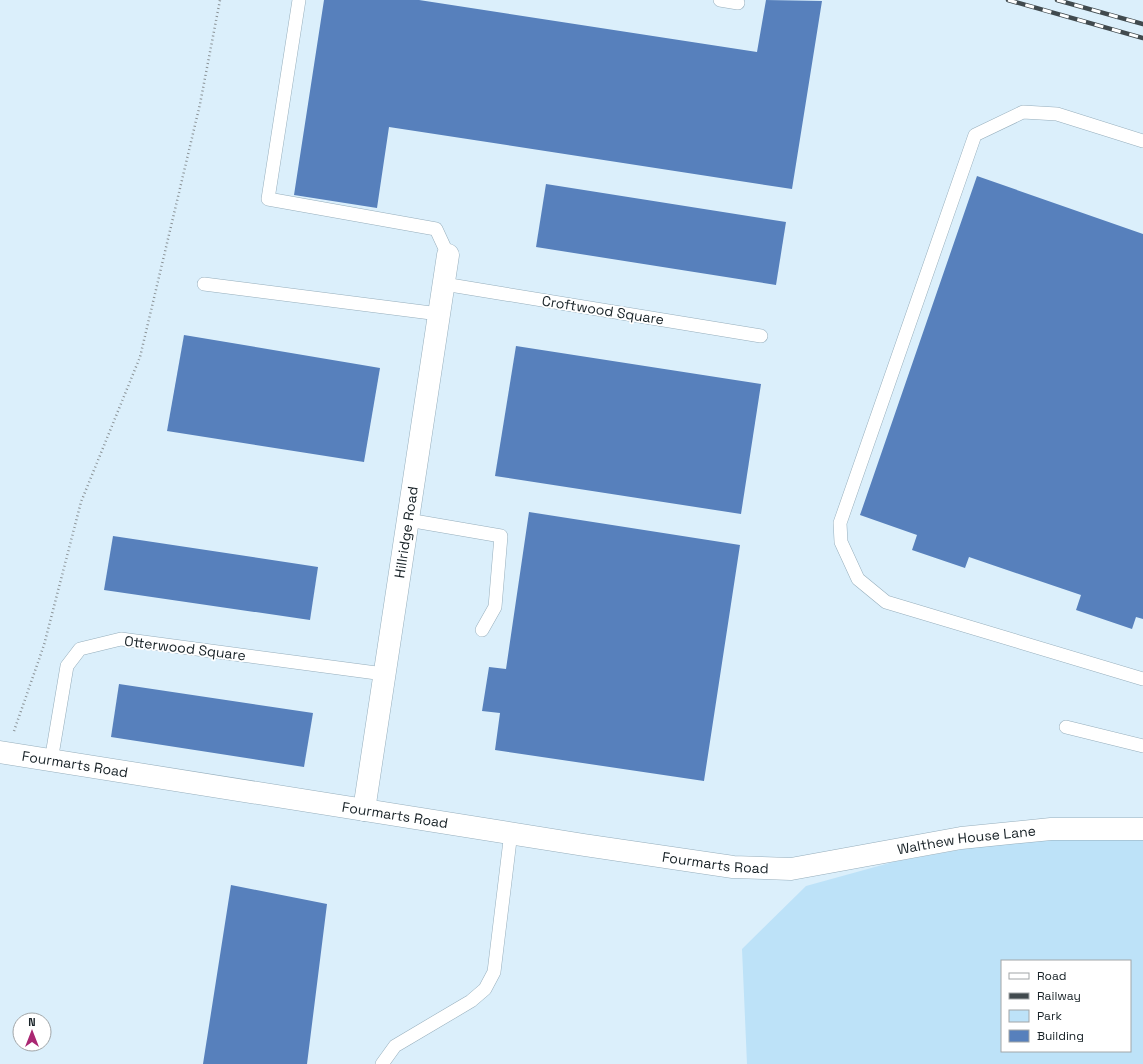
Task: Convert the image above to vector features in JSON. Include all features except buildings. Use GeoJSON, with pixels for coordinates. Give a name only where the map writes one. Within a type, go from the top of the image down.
{"type":"FeatureCollection","features":[{"type":"Feature","properties":{"kind":"street","name":"Hillridge Road"},"geometry":{"type":"LineString","coordinates":[[364,810],[448,256]]}},
{"type":"Feature","properties":{"kind":"street","name":"Fourmarts Road"},"geometry":{"type":"LineString","coordinates":[[5,753],[733,867],[791,869]]}},
{"type":"Feature","properties":{"kind":"street","name":"Walthew House Lane"},"geometry":{"type":"LineString","coordinates":[[791,869],[961,838],[1051,829],[1143,829]]}},
{"type":"Feature","properties":{"kind":"lane"},"geometry":{"type":"LineString","coordinates":[[299,0],[268,199],[436,228],[448,256]]}},
{"type":"Feature","properties":{"kind":"lane"},"geometry":{"type":"LineString","coordinates":[[720,0],[738,3]]}},
{"type":"Feature","properties":{"kind":"lane"},"geometry":{"type":"LineString","coordinates":[[1143,141],[1058,114],[1023,112],[975,135],[840,523],[841,542],[858,579],[886,602],[1143,679]]}},
{"type":"Feature","properties":{"kind":"lane"},"geometry":{"type":"LineString","coordinates":[[204,284],[439,314]]}},
{"type":"Feature","properties":{"kind":"lane","name":"Croftwood Square"},"geometry":{"type":"LineString","coordinates":[[444,284],[762,336]]}},
{"type":"Feature","properties":{"kind":"lane"},"geometry":{"type":"LineString","coordinates":[[408,520],[501,536],[495,606],[482,630]]}},
{"type":"Feature","properties":{"kind":"lane","name":"Otterwood Square"},"geometry":{"type":"LineString","coordinates":[[51,761],[67,666],[80,649],[121,639],[384,674]]}},
{"type":"Feature","properties":{"kind":"lane"},"geometry":{"type":"LineString","coordinates":[[1066,727],[1143,746]]}},
{"type":"Feature","properties":{"kind":"lane"},"geometry":{"type":"LineString","coordinates":[[382,1064],[395,1046],[471,1001],[485,989],[494,972],[511,832]]}},
{"type":"Feature","properties":{"kind":"path"},"geometry":{"type":"LineString","coordinates":[[5,753],[44,645],[81,502],[140,357],[200,104],[220,0]]}},
{"type":"Feature","properties":{"kind":"shaded area"},"geometry":{"type":"Polygon","coordinates":[[[0,0],[1143,0],[1143,1064],[0,1064],[0,0]]]}},
{"type":"Feature","properties":{"kind":"green space"},"geometry":{"type":"Polygon","coordinates":[[[1090,838],[1143,840],[1143,1064],[747,1064],[742,949],[806,886],[893,862],[998,843],[1090,838]]]}},
{"type":"Feature","properties":{"kind":"railway"},"geometry":{"type":"LineString","coordinates":[[1008,0],[1143,38]]}},
{"type":"Feature","properties":{"kind":"railway"},"geometry":{"type":"LineString","coordinates":[[1057,0],[1143,24]]}}]}
